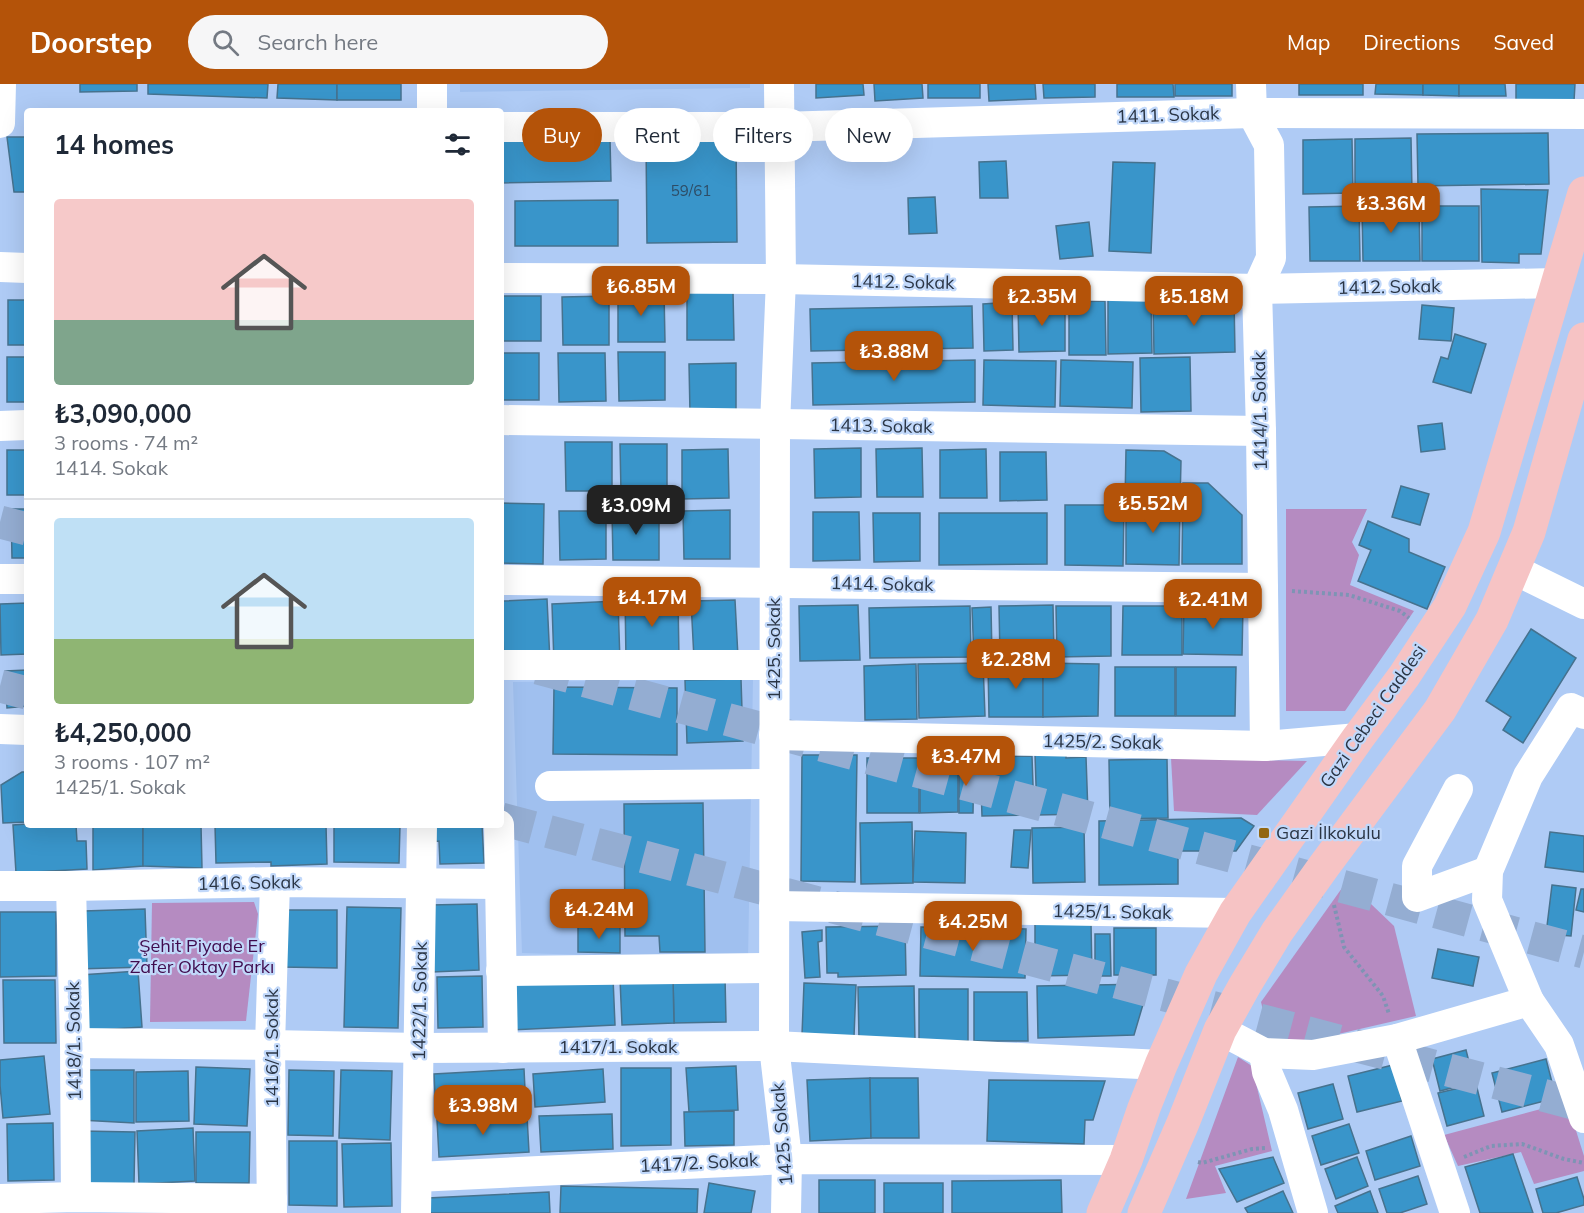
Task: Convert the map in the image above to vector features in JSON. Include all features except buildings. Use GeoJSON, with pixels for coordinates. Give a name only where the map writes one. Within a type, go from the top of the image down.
{"type":"FeatureCollection","features":[{"type":"Feature","properties":{"kind":"main road","name":"Gazi Cebeci Caddesi"},"geometry":{"type":"LineString","coordinates":[[1103,1213],[1126,1160],[1161,1065],[1201,974],[1234,914],[1404,676],[1450,606],[1484,532],[1584,193]]}},
{"type":"Feature","properties":{"kind":"main road"},"geometry":{"type":"LineString","coordinates":[[1144,1213],[1220,1030],[1245,985],[1277,932],[1440,710],[1492,620],[1529,532],[1584,339]]}},
{"type":"Feature","properties":{"kind":"street"},"geometry":{"type":"LineString","coordinates":[[0,123],[1,84]]}},
{"type":"Feature","properties":{"kind":"street"},"geometry":{"type":"LineString","coordinates":[[432,84],[432,108]]}},
{"type":"Feature","properties":{"kind":"street","name":"1425. Sokak"},"geometry":{"type":"LineString","coordinates":[[779,84],[779,108]]}},
{"type":"Feature","properties":{"kind":"street","name":"1411. Sokak"},"geometry":{"type":"LineString","coordinates":[[813,124],[1251,98],[1584,114]]}},
{"type":"Feature","properties":{"kind":"street","name":"1414/1. Sokak"},"geometry":{"type":"LineString","coordinates":[[1251,98],[1269,145],[1271,258],[1257,289],[1265,746]]}},
{"type":"Feature","properties":{"kind":"street"},"geometry":{"type":"LineString","coordinates":[[0,114],[24,115]]}},
{"type":"Feature","properties":{"kind":"street","name":"1411. Sokak"},"geometry":{"type":"LineString","coordinates":[[504,127],[713,126]]}},
{"type":"Feature","properties":{"kind":"street","name":"1425. Sokak"},"geometry":{"type":"LineString","coordinates":[[779,162],[781,279],[774,424],[774,1046],[787,1159],[786,1213]]}},
{"type":"Feature","properties":{"kind":"street"},"geometry":{"type":"LineString","coordinates":[[0,267],[24,268]]}},
{"type":"Feature","properties":{"kind":"street","name":"1412. Sokak"},"geometry":{"type":"LineString","coordinates":[[504,278],[781,279],[1257,289],[1557,283]]}},
{"type":"Feature","properties":{"kind":"street","name":"1413. Sokak"},"geometry":{"type":"LineString","coordinates":[[504,420],[1261,431]]}},
{"type":"Feature","properties":{"kind":"street"},"geometry":{"type":"LineString","coordinates":[[0,426],[24,425]]}},
{"type":"Feature","properties":{"kind":"street"},"geometry":{"type":"LineString","coordinates":[[1513,570],[1584,604]]}},
{"type":"Feature","properties":{"kind":"street"},"geometry":{"type":"LineString","coordinates":[[0,579],[24,579]]}},
{"type":"Feature","properties":{"kind":"street","name":"1414. Sokak"},"geometry":{"type":"LineString","coordinates":[[504,580],[1263,588]]}},
{"type":"Feature","properties":{"kind":"street"},"geometry":{"type":"LineString","coordinates":[[504,666],[774,665]]}},
{"type":"Feature","properties":{"kind":"street"},"geometry":{"type":"LineString","coordinates":[[1584,714],[1571,708],[1528,776],[1488,871],[1486,900],[1529,1000],[1559,1045],[1584,1118]]}},
{"type":"Feature","properties":{"kind":"street"},"geometry":{"type":"LineString","coordinates":[[0,729],[24,730]]}},
{"type":"Feature","properties":{"kind":"street","name":"1425/2. Sokak"},"geometry":{"type":"LineString","coordinates":[[774,735],[1265,746],[1358,738]]}},
{"type":"Feature","properties":{"kind":"street"},"geometry":{"type":"LineString","coordinates":[[550,786],[774,784]]}},
{"type":"Feature","properties":{"kind":"street"},"geometry":{"type":"LineString","coordinates":[[1458,789],[1417,866],[1417,897],[1488,871]]}},
{"type":"Feature","properties":{"kind":"street","name":"1422/1. Sokak"},"geometry":{"type":"LineString","coordinates":[[416,1213],[422,828]]}},
{"type":"Feature","properties":{"kind":"street"},"geometry":{"type":"LineString","coordinates":[[499,828],[503,1048]]}},
{"type":"Feature","properties":{"kind":"street","name":"1416. Sokak"},"geometry":{"type":"LineString","coordinates":[[0,886],[274,882],[499,884]]}},
{"type":"Feature","properties":{"kind":"street","name":"1416/1. Sokak"},"geometry":{"type":"LineString","coordinates":[[272,1206],[270,1045],[274,882]]}},
{"type":"Feature","properties":{"kind":"street","name":"1418/1. Sokak"},"geometry":{"type":"LineString","coordinates":[[70,886],[75,1043],[76,1197]]}},
{"type":"Feature","properties":{"kind":"street","name":"1425/1. Sokak"},"geometry":{"type":"LineString","coordinates":[[774,906],[1234,914]]}},
{"type":"Feature","properties":{"kind":"street"},"geometry":{"type":"LineString","coordinates":[[501,971],[774,968]]}},
{"type":"Feature","properties":{"kind":"street"},"geometry":{"type":"LineString","coordinates":[[1220,1030],[1264,1053],[1313,1055],[1397,1039],[1529,1000]]}},
{"type":"Feature","properties":{"kind":"street"},"geometry":{"type":"LineString","coordinates":[[1397,1039],[1455,1213]]}},
{"type":"Feature","properties":{"kind":"street","name":"1417/1. Sokak"},"geometry":{"type":"LineString","coordinates":[[75,1043],[419,1048],[774,1046],[1161,1065]]}},
{"type":"Feature","properties":{"kind":"street"},"geometry":{"type":"LineString","coordinates":[[1264,1053],[1267,1072],[1283,1110],[1313,1213]]}},
{"type":"Feature","properties":{"kind":"street","name":"1417/2. Sokak"},"geometry":{"type":"LineString","coordinates":[[417,1177],[787,1159],[1126,1160]]}},
{"type":"Feature","properties":{"kind":"street"},"geometry":{"type":"LineString","coordinates":[[0,1199],[76,1197],[272,1206]]}},
{"type":"Feature","properties":{"kind":"path"},"geometry":{"type":"LineString","coordinates":[[1263,588],[1349,595],[1400,611],[1431,634]]}},
{"type":"Feature","properties":{"kind":"path"},"geometry":{"type":"LineString","coordinates":[[1324,866],[1344,947],[1383,996],[1397,1039]]}},
{"type":"Feature","properties":{"kind":"path"},"geometry":{"type":"LineString","coordinates":[[1440,1167],[1491,1146],[1522,1144],[1564,1159],[1584,1163]]}},
{"type":"Feature","properties":{"kind":"path"},"geometry":{"type":"LineString","coordinates":[[1168,1157],[1202,1162],[1252,1149],[1294,1146]]}},
{"type":"Feature","properties":{"kind":"shaded area"},"geometry":{"type":"Polygon","coordinates":[[[460,84],[750,84],[750,88],[460,92],[460,84]]]}},
{"type":"Feature","properties":{"kind":"shaded area"},"geometry":{"type":"Polygon","coordinates":[[[753,679],[748,960],[522,953],[513,682],[753,679]]]}},
{"type":"Feature","properties":{"kind":"green space"},"geometry":{"type":"Polygon","coordinates":[[[1286,509],[1367,509],[1352,542],[1359,555],[1350,585],[1414,611],[1345,711],[1286,711],[1286,509]]]}},
{"type":"Feature","properties":{"kind":"green space"},"geometry":{"type":"Polygon","coordinates":[[[1171,758],[1307,761],[1257,815],[1174,811],[1171,758]]]}},
{"type":"Feature","properties":{"kind":"green space"},"geometry":{"type":"Polygon","coordinates":[[[1347,881],[1394,926],[1416,1016],[1295,1044],[1268,1031],[1261,1002],[1347,881]]]}},
{"type":"Feature","properties":{"kind":"green space","name":"Şehit Piyade Er Zafer Oktay Parkı"},"geometry":{"type":"Polygon","coordinates":[[[254,902],[258,914],[246,1021],[150,1022],[152,903],[254,902]]]}},
{"type":"Feature","properties":{"kind":"green space"},"geometry":{"type":"Polygon","coordinates":[[[1238,1057],[1252,1066],[1272,1151],[1215,1166],[1226,1193],[1186,1199],[1238,1057]]]}},
{"type":"Feature","properties":{"kind":"green space"},"geometry":{"type":"Polygon","coordinates":[[[1567,1102],[1584,1156],[1584,1171],[1534,1184],[1521,1152],[1458,1166],[1444,1135],[1567,1102]]]}},
{"type":"Feature","properties":{"kind":"tunnel"},"geometry":{"type":"LineString","coordinates":[[0,522],[24,528]]}},
{"type":"Feature","properties":{"kind":"tunnel"},"geometry":{"type":"LineString","coordinates":[[538,668],[1584,952]]}},
{"type":"Feature","properties":{"kind":"tunnel"},"geometry":{"type":"LineString","coordinates":[[0,686],[24,692]]}},
{"type":"Feature","properties":{"kind":"tunnel"},"geometry":{"type":"LineString","coordinates":[[504,820],[1584,1106]]}},
{"type":"Feature","properties":{"kind":"place","name":"Gazi İlkokulu"},"geometry":{"type":"Point","coordinates":[1264,833]}}]}
